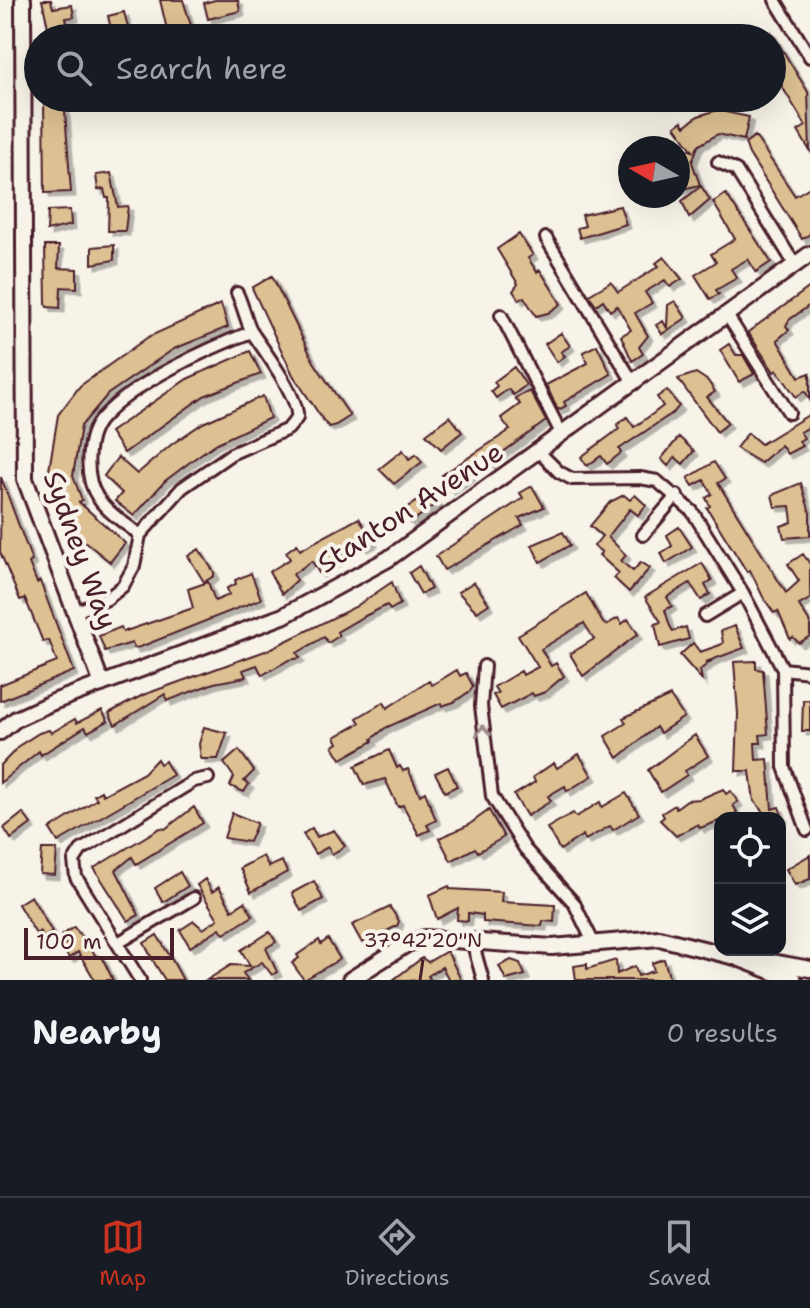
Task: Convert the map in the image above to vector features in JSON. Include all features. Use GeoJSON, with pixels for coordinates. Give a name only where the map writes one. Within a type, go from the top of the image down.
{"type":"FeatureCollection","features":[{"type":"Feature","properties":{"kind":"street","name":"Sydney Way"},"geometry":{"type":"LineString","coordinates":[[23,0],[24,75]]}},
{"type":"Feature","properties":{"kind":"street"},"geometry":{"type":"LineString","coordinates":[[775,0],[810,57]]}},
{"type":"Feature","properties":{"kind":"street","name":"Sydney Way"},"geometry":{"type":"LineString","coordinates":[[24,112],[25,479],[102,684]]}},
{"type":"Feature","properties":{"kind":"street"},"geometry":{"type":"LineString","coordinates":[[718,162],[736,170],[795,265]]}},
{"type":"Feature","properties":{"kind":"street"},"geometry":{"type":"LineString","coordinates":[[546,238],[634,384]]}},
{"type":"Feature","properties":{"kind":"street","name":"Stanton Avenue"},"geometry":{"type":"LineString","coordinates":[[0,732],[22,716],[259,626],[307,604],[424,536],[810,254]]}},
{"type":"Feature","properties":{"kind":"street"},"geometry":{"type":"LineString","coordinates":[[75,612],[107,599],[123,586],[134,566],[140,535],[170,498],[195,477],[231,454],[288,429],[297,418],[296,404],[251,332],[248,314],[237,293]]}},
{"type":"Feature","properties":{"kind":"street"},"geometry":{"type":"LineString","coordinates":[[501,315],[562,435]]}},
{"type":"Feature","properties":{"kind":"street"},"geometry":{"type":"LineString","coordinates":[[727,315],[789,413]]}},
{"type":"Feature","properties":{"kind":"street"},"geometry":{"type":"LineString","coordinates":[[140,535],[106,507],[94,491],[89,461],[97,425],[107,413],[179,364],[251,332]]}},
{"type":"Feature","properties":{"kind":"street"},"geometry":{"type":"LineString","coordinates":[[540,453],[559,472],[572,479],[647,478],[677,495],[692,511],[743,593],[783,669],[784,767],[807,830]]}},
{"type":"Feature","properties":{"kind":"street"},"geometry":{"type":"LineString","coordinates":[[643,535],[677,495]]}},
{"type":"Feature","properties":{"kind":"street"},"geometry":{"type":"LineString","coordinates":[[705,616],[743,593]]}},
{"type":"Feature","properties":{"kind":"street"},"geometry":{"type":"LineString","coordinates":[[484,666],[481,706],[492,796],[525,849],[580,911],[594,944]]}},
{"type":"Feature","properties":{"kind":"street"},"geometry":{"type":"LineString","coordinates":[[783,669],[810,672]]}},
{"type":"Feature","properties":{"kind":"street"},"geometry":{"type":"LineString","coordinates":[[140,980],[76,877],[74,861],[81,850],[194,781],[208,778]]}},
{"type":"Feature","properties":{"kind":"street"},"geometry":{"type":"LineString","coordinates":[[118,943],[194,898]]}},
{"type":"Feature","properties":{"kind":"street"},"geometry":{"type":"LineString","coordinates":[[350,980],[419,939],[552,947],[659,938],[735,957],[794,980]]}},
{"type":"Feature","properties":{"kind":"street"},"geometry":{"type":"LineString","coordinates":[[472,941],[483,980]]}},
{"type":"Feature","properties":{"kind":"street"},"geometry":{"type":"LineString","coordinates":[[735,957],[764,959],[810,969]]}},
{"type":"Feature","properties":{"kind":"building"},"geometry":{"type":"Polygon","coordinates":[[[42,0],[51,0],[53,8],[72,5],[74,17],[66,18],[68,24],[47,24],[42,0]]]}},
{"type":"Feature","properties":{"kind":"building"},"geometry":{"type":"Polygon","coordinates":[[[160,0],[183,0],[191,24],[166,24],[160,0]]]}},
{"type":"Feature","properties":{"kind":"building"},"geometry":{"type":"Polygon","coordinates":[[[238,0],[240,11],[208,19],[204,3],[238,0]]]}},
{"type":"Feature","properties":{"kind":"building"},"geometry":{"type":"Polygon","coordinates":[[[124,12],[127,24],[110,24],[108,16],[124,12]]]}},
{"type":"Feature","properties":{"kind":"building"},"geometry":{"type":"Polygon","coordinates":[[[786,56],[808,92],[810,151],[798,131],[806,126],[786,93],[786,56]]]}},
{"type":"Feature","properties":{"kind":"building"},"geometry":{"type":"Polygon","coordinates":[[[44,112],[65,112],[71,192],[45,193],[44,112]]]}},
{"type":"Feature","properties":{"kind":"building"},"geometry":{"type":"Polygon","coordinates":[[[711,112],[749,117],[744,140],[718,134],[698,146],[692,162],[700,185],[690,187],[690,150],[693,151],[690,136],[682,136],[675,126],[682,121],[685,126],[698,116],[711,112]]]}},
{"type":"Feature","properties":{"kind":"building"},"geometry":{"type":"Polygon","coordinates":[[[755,136],[795,196],[810,187],[810,234],[802,239],[749,154],[745,143],[755,136]]]}},
{"type":"Feature","properties":{"kind":"building"},"geometry":{"type":"Polygon","coordinates":[[[111,173],[118,207],[128,206],[125,231],[108,231],[109,198],[106,198],[104,189],[98,190],[96,175],[111,173]]]}},
{"type":"Feature","properties":{"kind":"building"},"geometry":{"type":"Polygon","coordinates":[[[701,186],[710,200],[689,218],[685,208],[690,208],[690,195],[701,186]]]}},
{"type":"Feature","properties":{"kind":"building"},"geometry":{"type":"Polygon","coordinates":[[[726,194],[771,262],[756,272],[748,259],[731,269],[737,278],[716,290],[719,294],[710,299],[695,275],[716,262],[711,254],[735,239],[713,202],[726,194]]]}},
{"type":"Feature","properties":{"kind":"building"},"geometry":{"type":"Polygon","coordinates":[[[618,206],[626,224],[580,238],[577,228],[585,226],[582,215],[618,206]]]}},
{"type":"Feature","properties":{"kind":"building"},"geometry":{"type":"Polygon","coordinates":[[[70,210],[71,225],[47,231],[48,211],[70,210]]]}},
{"type":"Feature","properties":{"kind":"building"},"geometry":{"type":"Polygon","coordinates":[[[519,234],[533,255],[528,258],[537,272],[540,270],[561,304],[548,313],[536,316],[524,297],[519,300],[513,291],[518,284],[497,249],[519,234]]]}},
{"type":"Feature","properties":{"kind":"building"},"geometry":{"type":"Polygon","coordinates":[[[114,245],[114,260],[92,264],[92,247],[114,245]]]}},
{"type":"Feature","properties":{"kind":"building"},"geometry":{"type":"Polygon","coordinates":[[[45,246],[59,246],[58,268],[77,269],[77,288],[61,287],[60,308],[47,307],[46,303],[45,246]]]}},
{"type":"Feature","properties":{"kind":"building"},"geometry":{"type":"Polygon","coordinates":[[[664,257],[682,279],[670,287],[665,280],[645,292],[652,303],[635,313],[648,336],[639,347],[643,354],[632,361],[621,336],[631,330],[617,306],[610,311],[603,300],[596,305],[589,295],[611,282],[618,292],[659,266],[656,263],[664,257]]]}},
{"type":"Feature","properties":{"kind":"building"},"geometry":{"type":"Polygon","coordinates":[[[272,276],[314,362],[350,416],[336,425],[329,427],[325,423],[293,375],[252,288],[272,276]]]}},
{"type":"Feature","properties":{"kind":"building"},"geometry":{"type":"Polygon","coordinates":[[[810,287],[810,305],[789,320],[786,326],[789,330],[777,340],[799,377],[810,373],[810,400],[805,391],[796,397],[777,370],[774,372],[748,332],[810,287]]]}},
{"type":"Feature","properties":{"kind":"building"},"geometry":{"type":"Polygon","coordinates":[[[675,301],[686,318],[662,334],[656,325],[663,321],[667,328],[668,305],[675,301]]]}},
{"type":"Feature","properties":{"kind":"building"},"geometry":{"type":"Polygon","coordinates":[[[221,304],[228,327],[174,349],[108,394],[81,426],[73,476],[82,500],[79,502],[125,543],[110,562],[77,535],[55,501],[48,476],[58,415],[80,386],[148,337],[221,304]]]}},
{"type":"Feature","properties":{"kind":"building"},"geometry":{"type":"Polygon","coordinates":[[[561,333],[570,346],[561,352],[565,356],[557,362],[545,344],[561,333]]]}},
{"type":"Feature","properties":{"kind":"building"},"geometry":{"type":"Polygon","coordinates":[[[729,344],[736,355],[743,355],[754,374],[739,382],[720,350],[729,344]]]}},
{"type":"Feature","properties":{"kind":"building"},"geometry":{"type":"Polygon","coordinates":[[[597,345],[611,374],[564,402],[566,406],[558,410],[546,385],[588,363],[583,352],[597,345]]]}},
{"type":"Feature","properties":{"kind":"building"},"geometry":{"type":"Polygon","coordinates":[[[250,351],[261,374],[204,396],[124,453],[110,432],[187,379],[250,351]]]}},
{"type":"Feature","properties":{"kind":"building"},"geometry":{"type":"Polygon","coordinates":[[[514,367],[526,385],[513,395],[508,389],[496,398],[491,391],[497,386],[494,382],[514,367]]]}},
{"type":"Feature","properties":{"kind":"building"},"geometry":{"type":"Polygon","coordinates":[[[696,373],[708,381],[715,392],[707,397],[728,423],[717,432],[678,379],[696,373]]]}},
{"type":"Feature","properties":{"kind":"building"},"geometry":{"type":"Polygon","coordinates":[[[667,390],[679,406],[674,412],[619,449],[621,453],[607,464],[601,456],[587,466],[581,457],[619,429],[617,425],[627,417],[634,427],[663,406],[657,397],[667,390]]]}},
{"type":"Feature","properties":{"kind":"building"},"geometry":{"type":"Polygon","coordinates":[[[530,391],[546,421],[488,463],[485,458],[468,470],[471,475],[450,490],[442,475],[510,430],[501,418],[520,404],[515,398],[530,391]]]}},
{"type":"Feature","properties":{"kind":"building"},"geometry":{"type":"Polygon","coordinates":[[[263,396],[270,418],[217,443],[198,456],[165,481],[134,516],[115,501],[122,493],[104,476],[118,457],[137,474],[203,423],[263,396]]]}},
{"type":"Feature","properties":{"kind":"building"},"geometry":{"type":"Polygon","coordinates":[[[810,414],[810,427],[800,432],[804,438],[799,441],[802,446],[787,454],[781,445],[761,463],[736,448],[748,433],[761,444],[810,414]]]}},
{"type":"Feature","properties":{"kind":"building"},"geometry":{"type":"Polygon","coordinates":[[[450,416],[462,432],[441,449],[426,434],[450,416]]]}},
{"type":"Feature","properties":{"kind":"building"},"geometry":{"type":"Polygon","coordinates":[[[679,437],[694,451],[683,464],[675,457],[668,466],[661,459],[679,437]]]}},
{"type":"Feature","properties":{"kind":"building"},"geometry":{"type":"Polygon","coordinates":[[[403,450],[409,459],[416,454],[422,462],[394,484],[379,469],[403,450]]]}},
{"type":"Feature","properties":{"kind":"building"},"geometry":{"type":"Polygon","coordinates":[[[714,462],[725,479],[718,483],[786,593],[799,581],[788,564],[803,554],[810,564],[810,599],[799,605],[810,623],[810,636],[799,643],[793,637],[790,639],[778,611],[774,613],[750,570],[747,572],[707,508],[710,506],[706,498],[712,494],[704,480],[693,486],[688,478],[714,462]]]}},
{"type":"Feature","properties":{"kind":"building"},"geometry":{"type":"Polygon","coordinates":[[[1,477],[32,561],[29,563],[37,583],[40,581],[74,671],[0,701],[0,685],[57,662],[49,640],[43,642],[25,598],[20,600],[0,552],[1,477]]]}},
{"type":"Feature","properties":{"kind":"building"},"geometry":{"type":"Polygon","coordinates":[[[801,483],[810,513],[810,536],[784,538],[781,526],[792,522],[790,506],[775,507],[772,495],[801,483]]]}},
{"type":"Feature","properties":{"kind":"building"},"geometry":{"type":"Polygon","coordinates":[[[532,486],[544,507],[519,518],[523,525],[444,570],[436,556],[523,498],[520,493],[532,486]]]}},
{"type":"Feature","properties":{"kind":"building"},"geometry":{"type":"Polygon","coordinates":[[[430,491],[438,502],[410,523],[402,512],[430,491]]]}},
{"type":"Feature","properties":{"kind":"building"},"geometry":{"type":"Polygon","coordinates":[[[624,495],[630,500],[635,495],[646,505],[638,515],[630,509],[608,537],[626,555],[621,561],[633,571],[641,562],[650,568],[629,592],[614,578],[619,573],[599,555],[602,552],[594,546],[602,536],[590,526],[610,502],[624,495]]]}},
{"type":"Feature","properties":{"kind":"building"},"geometry":{"type":"Polygon","coordinates":[[[359,518],[373,542],[364,547],[359,544],[319,573],[312,561],[293,574],[297,580],[282,594],[269,572],[290,559],[286,552],[297,544],[300,550],[359,518]]]}},
{"type":"Feature","properties":{"kind":"building"},"geometry":{"type":"Polygon","coordinates":[[[679,527],[692,547],[666,563],[661,553],[672,546],[667,535],[679,527]]]}},
{"type":"Feature","properties":{"kind":"building"},"geometry":{"type":"Polygon","coordinates":[[[563,532],[570,545],[540,562],[532,545],[563,532]]]}},
{"type":"Feature","properties":{"kind":"building"},"geometry":{"type":"Polygon","coordinates":[[[199,549],[214,572],[214,576],[204,582],[188,556],[199,549]]]}},
{"type":"Feature","properties":{"kind":"building"},"geometry":{"type":"Polygon","coordinates":[[[702,563],[712,580],[705,585],[710,594],[701,600],[690,583],[667,597],[672,606],[665,610],[670,626],[673,631],[686,627],[689,639],[660,647],[655,624],[661,622],[645,597],[702,563]]]}},
{"type":"Feature","properties":{"kind":"building"},"geometry":{"type":"Polygon","coordinates":[[[419,566],[431,589],[421,594],[409,573],[419,566]]]}},
{"type":"Feature","properties":{"kind":"building"},"geometry":{"type":"Polygon","coordinates":[[[251,573],[261,599],[140,647],[134,648],[132,643],[105,651],[99,636],[121,627],[123,632],[193,608],[188,589],[208,582],[215,601],[229,595],[227,588],[236,584],[235,580],[251,573]]]}},
{"type":"Feature","properties":{"kind":"building"},"geometry":{"type":"Polygon","coordinates":[[[392,582],[400,604],[390,610],[387,605],[361,618],[337,632],[339,636],[328,643],[324,637],[297,653],[300,658],[289,660],[262,675],[257,665],[243,670],[246,677],[214,683],[167,701],[165,694],[115,725],[109,713],[143,695],[268,650],[355,607],[392,582]]]}},
{"type":"Feature","properties":{"kind":"building"},"geometry":{"type":"Polygon","coordinates":[[[474,582],[489,604],[477,612],[458,592],[474,582]]]}},
{"type":"Feature","properties":{"kind":"building"},"geometry":{"type":"Polygon","coordinates":[[[586,593],[603,623],[606,625],[618,618],[622,624],[628,619],[638,634],[583,676],[570,654],[594,639],[584,623],[541,649],[551,666],[556,663],[564,676],[545,692],[534,696],[532,693],[501,709],[493,695],[498,693],[494,687],[521,671],[523,675],[538,667],[518,635],[586,593]]]}},
{"type":"Feature","properties":{"kind":"building"},"geometry":{"type":"Polygon","coordinates":[[[735,626],[744,648],[706,662],[710,662],[700,670],[702,680],[680,655],[693,643],[700,652],[720,645],[723,643],[721,631],[735,626]]]}},
{"type":"Feature","properties":{"kind":"building"},"geometry":{"type":"Polygon","coordinates":[[[756,661],[756,669],[763,670],[768,734],[760,735],[761,743],[755,743],[756,760],[768,759],[772,809],[779,807],[781,812],[764,812],[754,801],[750,771],[736,771],[738,714],[734,662],[756,661]]]}},
{"type":"Feature","properties":{"kind":"building"},"geometry":{"type":"Polygon","coordinates":[[[457,670],[460,676],[466,673],[473,686],[470,691],[454,702],[442,706],[441,703],[385,728],[373,741],[341,759],[333,746],[338,743],[335,737],[360,723],[357,718],[384,702],[387,708],[429,681],[432,685],[457,670]]]}},
{"type":"Feature","properties":{"kind":"building"},"geometry":{"type":"Polygon","coordinates":[[[670,696],[684,717],[660,733],[656,727],[618,758],[605,736],[626,723],[623,718],[670,696]]]}},
{"type":"Feature","properties":{"kind":"building"},"geometry":{"type":"Polygon","coordinates":[[[803,700],[810,700],[810,731],[802,731],[803,700]]]}},
{"type":"Feature","properties":{"kind":"building"},"geometry":{"type":"Polygon","coordinates":[[[102,710],[108,721],[88,732],[85,727],[41,755],[39,751],[0,783],[0,766],[20,745],[39,733],[49,730],[51,733],[75,719],[77,723],[102,710]]]}},
{"type":"Feature","properties":{"kind":"building"},"geometry":{"type":"Polygon","coordinates":[[[204,727],[227,733],[218,759],[201,759],[199,744],[204,727]]]}},
{"type":"Feature","properties":{"kind":"building"},"geometry":{"type":"Polygon","coordinates":[[[695,735],[708,756],[661,792],[648,770],[695,735]]]}},
{"type":"Feature","properties":{"kind":"building"},"geometry":{"type":"Polygon","coordinates":[[[239,750],[254,771],[244,781],[249,784],[244,792],[230,786],[234,777],[224,763],[239,750]]]}},
{"type":"Feature","properties":{"kind":"building"},"geometry":{"type":"Polygon","coordinates":[[[389,750],[397,768],[400,766],[403,771],[408,769],[420,795],[425,792],[436,820],[427,825],[430,830],[419,835],[403,805],[398,807],[385,779],[364,785],[355,766],[389,750]]]}},
{"type":"Feature","properties":{"kind":"building"},"geometry":{"type":"Polygon","coordinates":[[[579,754],[592,776],[567,791],[565,786],[548,796],[551,801],[527,816],[514,795],[535,782],[533,777],[554,763],[557,768],[579,754]]]}},
{"type":"Feature","properties":{"kind":"building"},"geometry":{"type":"Polygon","coordinates":[[[157,759],[160,764],[165,761],[173,775],[58,842],[50,829],[97,799],[94,795],[101,791],[103,795],[144,773],[157,759]]]}},
{"type":"Feature","properties":{"kind":"building"},"geometry":{"type":"Polygon","coordinates":[[[448,767],[457,786],[445,792],[435,773],[448,767]]]}},
{"type":"Feature","properties":{"kind":"building"},"geometry":{"type":"Polygon","coordinates":[[[723,789],[726,794],[731,791],[738,802],[733,805],[737,812],[714,812],[714,823],[700,828],[698,824],[676,836],[660,820],[664,817],[662,813],[675,805],[676,808],[687,800],[700,799],[723,789]]]}},
{"type":"Feature","properties":{"kind":"building"},"geometry":{"type":"Polygon","coordinates":[[[626,793],[639,814],[613,830],[610,826],[585,840],[583,835],[560,850],[547,828],[573,813],[576,817],[600,802],[602,807],[626,793]]]}},
{"type":"Feature","properties":{"kind":"building"},"geometry":{"type":"Polygon","coordinates":[[[194,807],[203,823],[136,864],[132,857],[116,870],[139,915],[128,921],[94,868],[160,828],[165,829],[194,807]]]}},
{"type":"Feature","properties":{"kind":"building"},"geometry":{"type":"Polygon","coordinates":[[[489,810],[504,837],[478,852],[475,848],[451,861],[439,838],[467,826],[489,810]]]}},
{"type":"Feature","properties":{"kind":"building"},"geometry":{"type":"Polygon","coordinates":[[[23,813],[31,824],[11,839],[4,828],[23,813]]]}},
{"type":"Feature","properties":{"kind":"building"},"geometry":{"type":"Polygon","coordinates":[[[232,813],[257,823],[249,842],[224,838],[232,813]]]}},
{"type":"Feature","properties":{"kind":"building"},"geometry":{"type":"Polygon","coordinates":[[[312,828],[317,837],[334,830],[345,846],[332,854],[328,847],[315,854],[303,834],[312,828]]]}},
{"type":"Feature","properties":{"kind":"building"},"geometry":{"type":"Polygon","coordinates":[[[42,849],[57,849],[55,875],[40,874],[42,849]]]}},
{"type":"Feature","properties":{"kind":"building"},"geometry":{"type":"Polygon","coordinates":[[[810,855],[810,879],[795,885],[786,869],[810,855]]]}},
{"type":"Feature","properties":{"kind":"building"},"geometry":{"type":"Polygon","coordinates":[[[263,856],[269,867],[282,861],[287,872],[251,892],[240,868],[263,856]]]}},
{"type":"Feature","properties":{"kind":"building"},"geometry":{"type":"Polygon","coordinates":[[[180,872],[188,886],[163,902],[155,888],[180,872]]]}},
{"type":"Feature","properties":{"kind":"building"},"geometry":{"type":"Polygon","coordinates":[[[205,879],[212,892],[219,887],[232,910],[245,902],[253,916],[224,934],[220,928],[190,947],[180,930],[194,921],[203,929],[218,919],[197,885],[205,879]]]}},
{"type":"Feature","properties":{"kind":"building"},"geometry":{"type":"Polygon","coordinates":[[[314,881],[323,899],[301,911],[292,893],[314,881]]]}},
{"type":"Feature","properties":{"kind":"building"},"geometry":{"type":"Polygon","coordinates":[[[449,886],[450,889],[502,892],[501,902],[555,905],[554,922],[543,921],[542,926],[483,922],[483,915],[468,913],[468,921],[457,920],[458,908],[437,919],[429,895],[449,886]]]}},
{"type":"Feature","properties":{"kind":"building"},"geometry":{"type":"Polygon","coordinates":[[[31,896],[52,932],[43,938],[40,931],[36,934],[18,904],[31,896]]]}},
{"type":"Feature","properties":{"kind":"building"},"geometry":{"type":"Polygon","coordinates":[[[390,907],[399,921],[397,926],[362,943],[352,925],[390,907]]]}},
{"type":"Feature","properties":{"kind":"building"},"geometry":{"type":"Polygon","coordinates":[[[74,927],[96,956],[102,957],[113,980],[95,980],[78,952],[69,958],[61,946],[67,943],[62,935],[74,927]]]}},
{"type":"Feature","properties":{"kind":"building"},"geometry":{"type":"Polygon","coordinates":[[[270,932],[276,942],[266,948],[277,972],[272,975],[262,962],[243,973],[248,980],[207,980],[231,965],[250,966],[241,950],[270,932]]]}},
{"type":"Feature","properties":{"kind":"building"},"geometry":{"type":"Polygon","coordinates":[[[157,935],[183,980],[165,980],[155,964],[144,943],[157,935]]]}},
{"type":"Feature","properties":{"kind":"building"},"geometry":{"type":"Polygon","coordinates":[[[328,939],[340,959],[304,980],[292,963],[299,958],[297,955],[319,940],[321,944],[328,939]]]}},
{"type":"Feature","properties":{"kind":"building"},"geometry":{"type":"Polygon","coordinates":[[[447,951],[461,980],[449,980],[442,967],[428,976],[431,980],[393,980],[422,958],[428,962],[447,951]]]}},
{"type":"Feature","properties":{"kind":"building"},"geometry":{"type":"Polygon","coordinates":[[[664,959],[670,980],[576,980],[574,966],[587,964],[587,969],[616,960],[617,974],[635,966],[638,976],[654,971],[652,963],[664,959]]]}},
{"type":"Feature","properties":{"kind":"building"},"geometry":{"type":"Polygon","coordinates":[[[511,960],[520,963],[525,975],[506,980],[499,966],[511,960]]]}}]}
